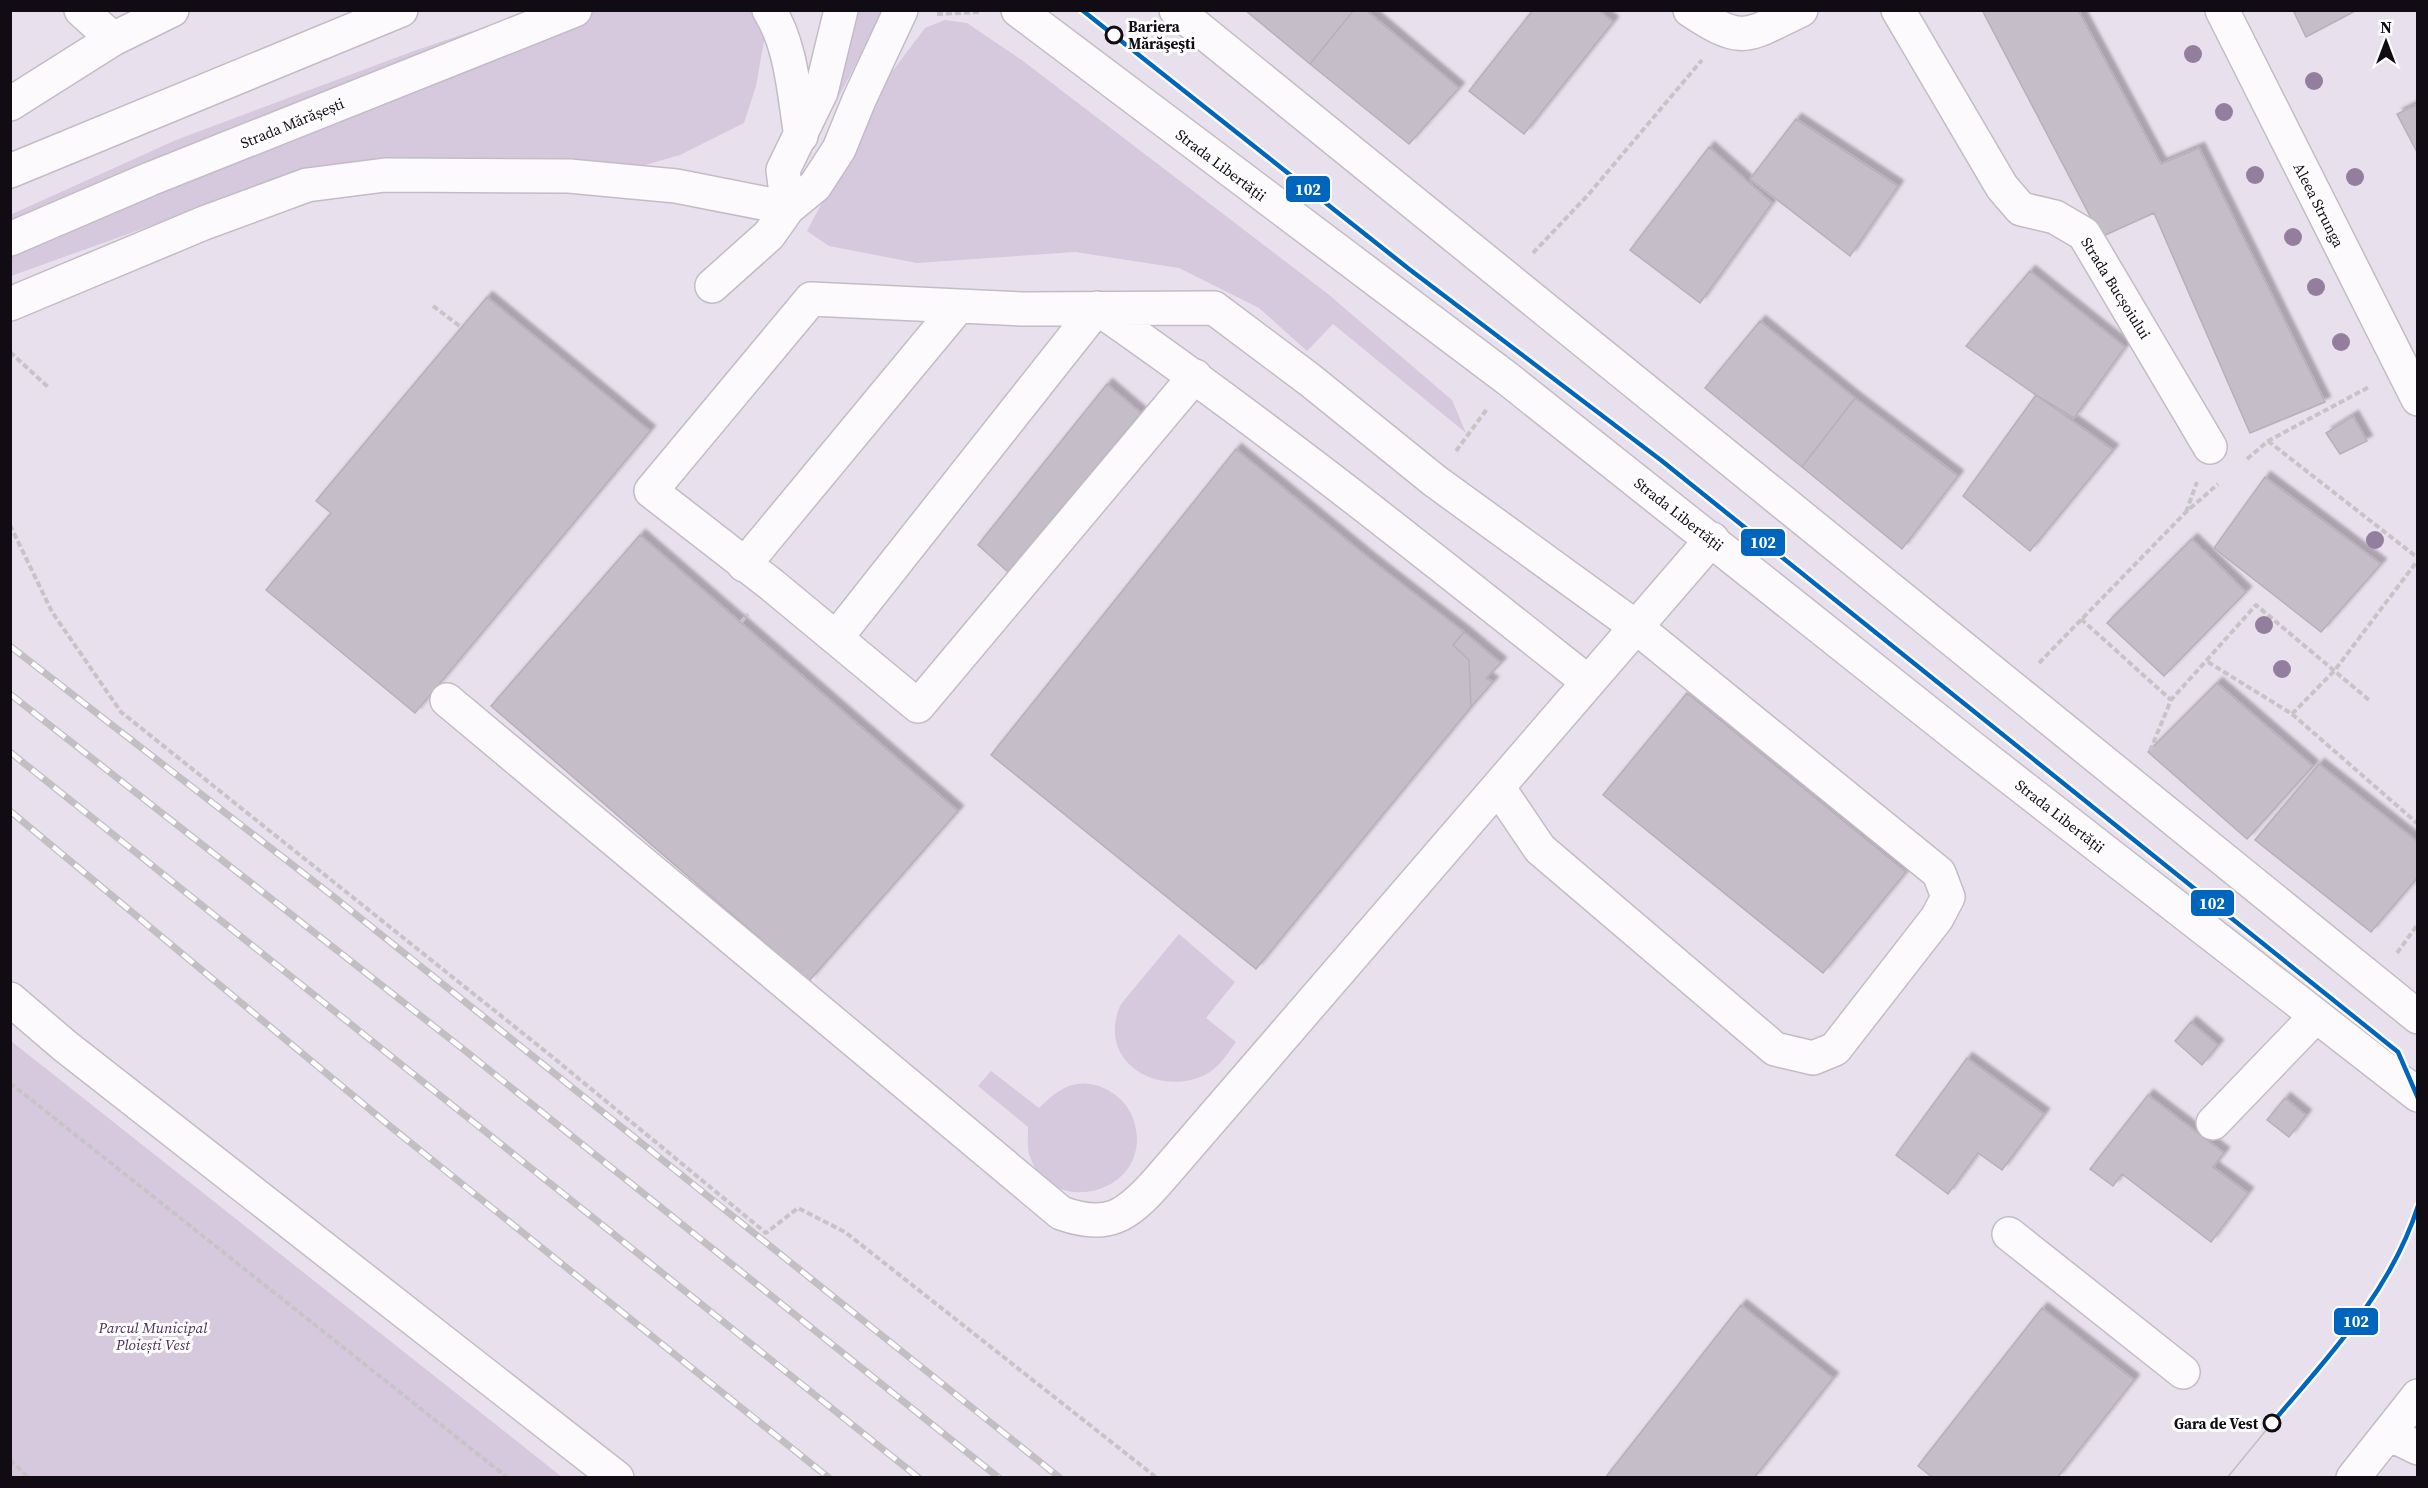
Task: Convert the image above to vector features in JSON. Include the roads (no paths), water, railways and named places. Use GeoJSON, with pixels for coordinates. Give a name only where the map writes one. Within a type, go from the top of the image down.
{"type":"FeatureCollection","features":[{"type":"Feature","properties":{"kind":"main road"},"geometry":{"type":"LineString","coordinates":[[81,10],[113,39]]}},
{"type":"Feature","properties":{"kind":"main road"},"geometry":{"type":"LineString","coordinates":[[10,104],[113,39],[172,10]]}},
{"type":"Feature","properties":{"kind":"main road"},"geometry":{"type":"LineString","coordinates":[[10,171],[401,10]]}},
{"type":"Feature","properties":{"kind":"main road","name":"Strada Mărășești"},"geometry":{"type":"LineString","coordinates":[[10,239],[150,179],[575,10]]}},
{"type":"Feature","properties":{"kind":"main road"},"geometry":{"type":"LineString","coordinates":[[769,10],[776,21],[789,63],[801,136]]}},
{"type":"Feature","properties":{"kind":"main road"},"geometry":{"type":"LineString","coordinates":[[788,208],[783,170],[821,92],[841,10]]}},
{"type":"Feature","properties":{"kind":"main road","name":"Strada Libertății"},"geometry":{"type":"LineString","coordinates":[[1018,10],[1508,379],[1971,747],[2418,1095]]}},
{"type":"Feature","properties":{"kind":"main road"},"geometry":{"type":"LineString","coordinates":[[1176,10],[2418,1017]]}},
{"type":"Feature","properties":{"kind":"main road"},"geometry":{"type":"LineString","coordinates":[[1690,10],[1726,32],[1736,35],[1750,33],[1801,10]]}},
{"type":"Feature","properties":{"kind":"main road","name":"Strada Bucșoiului"},"geometry":{"type":"LineString","coordinates":[[1898,10],[2002,187],[2021,209],[2055,217],[2084,234],[2210,447]]}},
{"type":"Feature","properties":{"kind":"main road","name":"Aleea Strunga"},"geometry":{"type":"LineString","coordinates":[[2222,10],[2401,370],[2418,399]]}},
{"type":"Feature","properties":{"kind":"main road"},"geometry":{"type":"LineString","coordinates":[[712,286],[769,235],[788,208],[815,186],[839,149],[858,100],[914,11]]}},
{"type":"Feature","properties":{"kind":"main road"},"geometry":{"type":"LineString","coordinates":[[10,304],[204,223],[297,189],[352,179],[385,175],[569,176],[676,186],[788,208]]}},
{"type":"Feature","properties":{"kind":"main road"},"geometry":{"type":"LineString","coordinates":[[1196,376],[918,706],[651,491],[811,299],[957,308],[1214,308],[1310,380],[1435,481],[1636,627],[1939,873],[1948,897],[1937,918],[1835,1050],[1813,1058],[1775,1049],[1540,849],[1498,787]]}},
{"type":"Feature","properties":{"kind":"main road"},"geometry":{"type":"LineString","coordinates":[[744,565],[957,308]]}},
{"type":"Feature","properties":{"kind":"main road"},"geometry":{"type":"LineString","coordinates":[[1096,308],[1196,376],[1397,530],[1588,682]]}},
{"type":"Feature","properties":{"kind":"main road"},"geometry":{"type":"LineString","coordinates":[[836,638],[1096,308]]}},
{"type":"Feature","properties":{"kind":"main road"},"geometry":{"type":"LineString","coordinates":[[447,700],[1061,1213],[1092,1221],[1111,1220],[1128,1213],[1141,1200],[1712,539]]}},
{"type":"Feature","properties":{"kind":"main road"},"geometry":{"type":"LineString","coordinates":[[10,999],[65,1046],[617,1478]]}},
{"type":"Feature","properties":{"kind":"main road"},"geometry":{"type":"LineString","coordinates":[[2213,1122],[2316,1016]]}},
{"type":"Feature","properties":{"kind":"main road"},"geometry":{"type":"LineString","coordinates":[[2008,1234],[2183,1372]]}},
{"type":"Feature","properties":{"kind":"main road"},"geometry":{"type":"LineString","coordinates":[[2353,1478],[2418,1396]]}},
{"type":"Feature","properties":{"kind":"main road"},"geometry":{"type":"LineString","coordinates":[[2389,1434],[2418,1448]]}},
{"type":"Feature","properties":{"kind":"tram line"},"geometry":{"type":"LineString","coordinates":[[2227,1478],[2272,1423]]}},
{"type":"Feature","properties":{"kind":"railway"},"geometry":{"type":"LineString","coordinates":[[10,646],[334,897],[1060,1478]]}},
{"type":"Feature","properties":{"kind":"railway"},"geometry":{"type":"LineString","coordinates":[[10,694],[463,1049],[999,1478]]}},
{"type":"Feature","properties":{"kind":"railway"},"geometry":{"type":"LineString","coordinates":[[10,752],[919,1478]]}},
{"type":"Feature","properties":{"kind":"railway"},"geometry":{"type":"LineString","coordinates":[[10,811],[391,1127],[829,1478]]}},
{"type":"Feature","properties":{"kind":"place","name":"Bariera Mărăşeşti"},"geometry":{"type":"Point","coordinates":[1114,35]}},
{"type":"Feature","properties":{"kind":"place","name":"Gara de Vest"},"geometry":{"type":"Point","coordinates":[2272,1423]}},
{"type":"Feature","properties":{"kind":"park label","name":"Parcul Municipal Ploiești Vest"},"geometry":{"type":"Point","coordinates":[153,1336]}}]}
